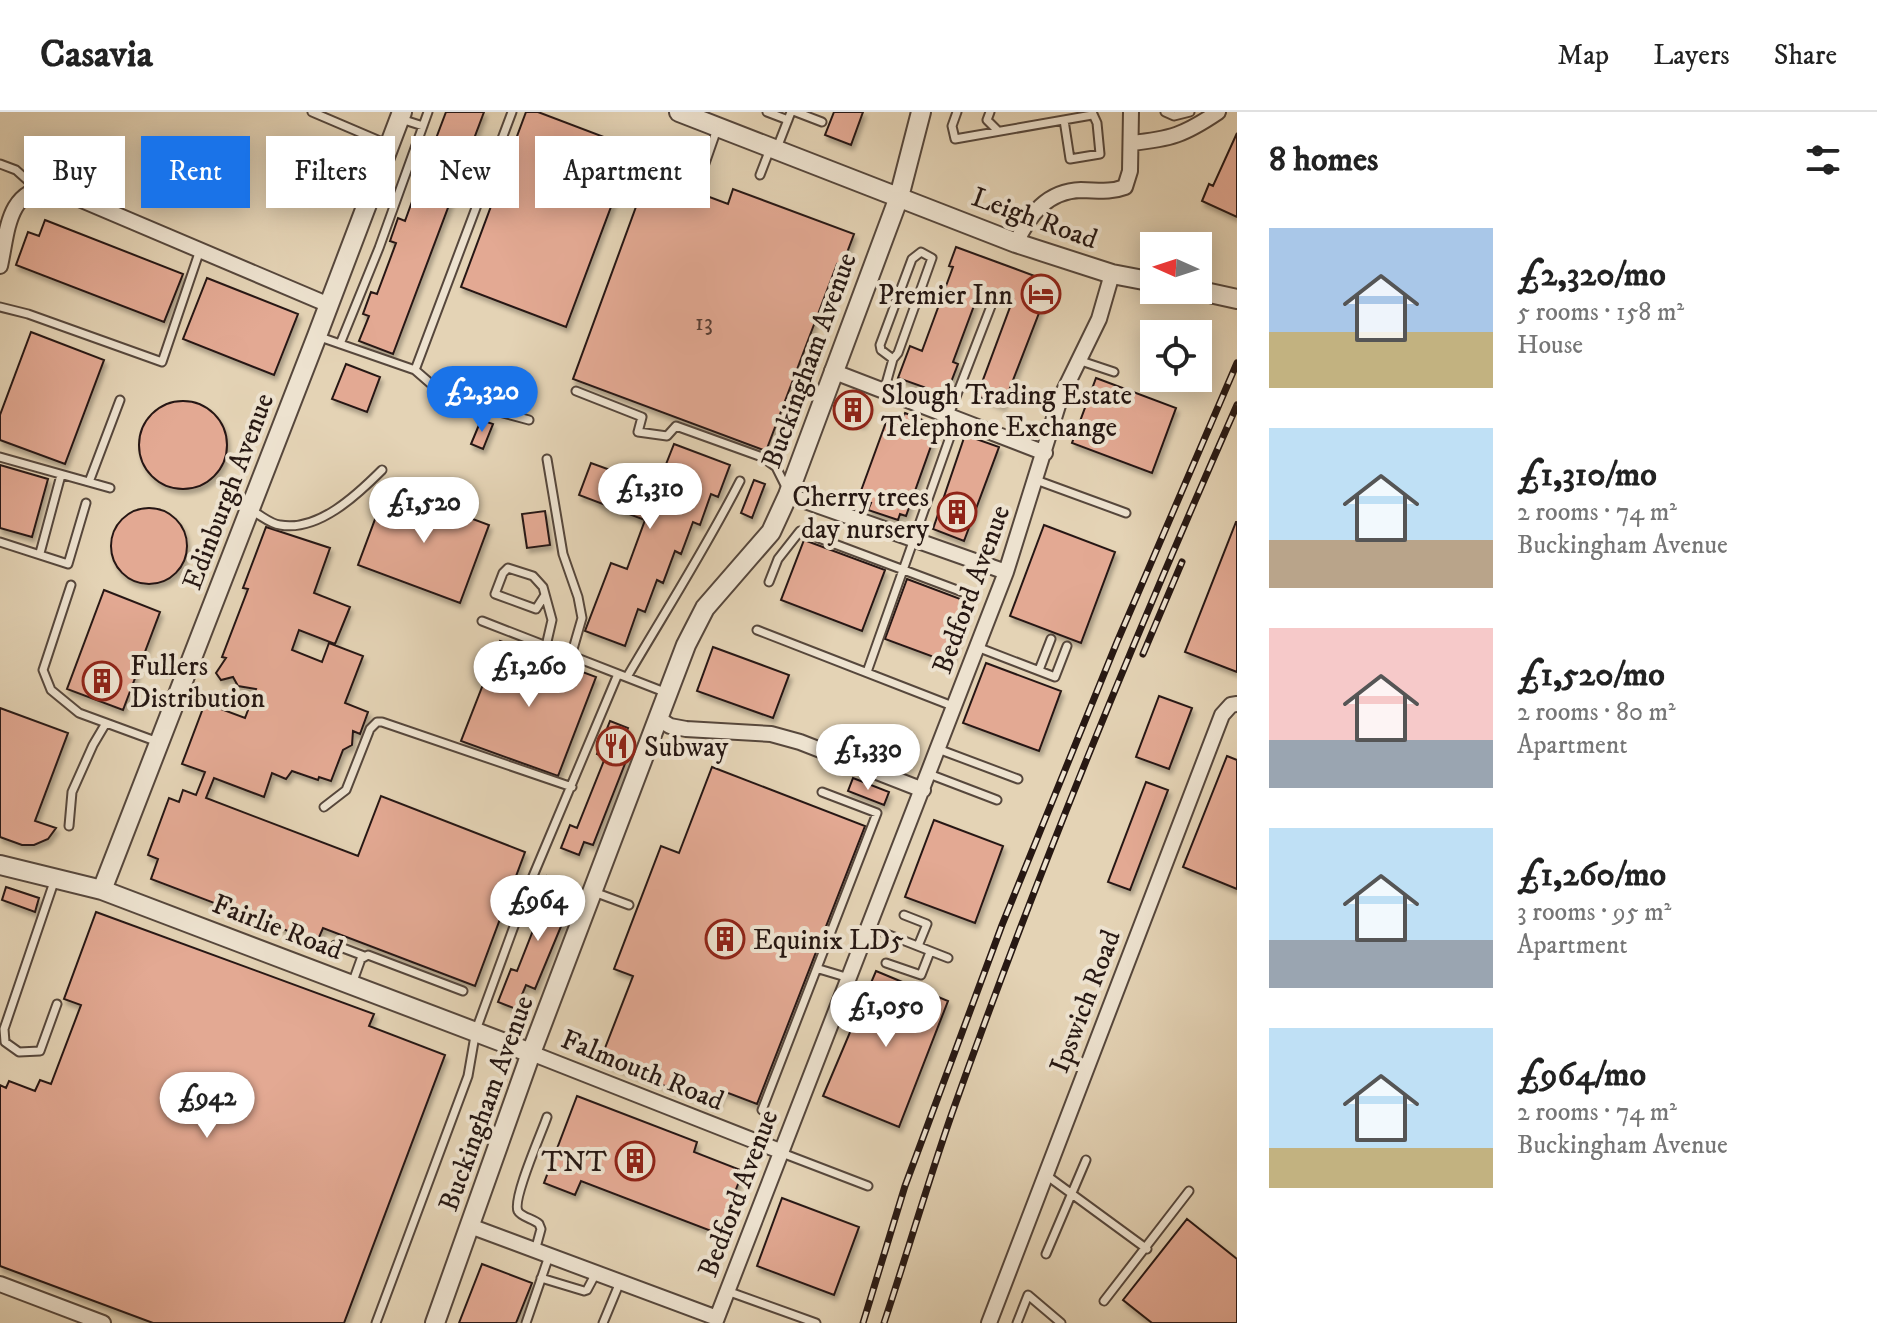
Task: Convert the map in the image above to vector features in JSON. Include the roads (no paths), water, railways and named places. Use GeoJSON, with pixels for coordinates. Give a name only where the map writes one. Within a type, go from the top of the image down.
{"type":"FeatureCollection","features":[{"type":"Feature","properties":{"kind":"street","name":"Leigh Road"},"geometry":{"type":"LineString","coordinates":[[679,112],[1016,243],[1112,274],[1140,279]]}},
{"type":"Feature","properties":{"kind":"street","name":"Buckingham Avenue"},"geometry":{"type":"LineString","coordinates":[[435,1323],[531,1053],[686,645],[705,608],[771,532],[788,495],[899,197],[921,112]]}},
{"type":"Feature","properties":{"kind":"street"},"geometry":{"type":"LineString","coordinates":[[1016,243],[1026,221],[1046,201],[1078,190],[1112,192],[1125,187],[1130,171],[1131,112]]}},
{"type":"Feature","properties":{"kind":"street"},"geometry":{"type":"LineString","coordinates":[[1131,143],[1168,139],[1187,133],[1218,112]]}},
{"type":"Feature","properties":{"kind":"street","name":"Edinburgh Avenue"},"geometry":{"type":"LineString","coordinates":[[392,136],[400,115]]}},
{"type":"Feature","properties":{"kind":"street"},"geometry":{"type":"LineString","coordinates":[[1,260],[13,208],[24,194]]}},
{"type":"Feature","properties":{"kind":"street"},"geometry":{"type":"LineString","coordinates":[[101,208],[329,305]]}},
{"type":"Feature","properties":{"kind":"street","name":"Edinburgh Avenue"},"geometry":{"type":"LineString","coordinates":[[102,890],[365,208]]}},
{"type":"Feature","properties":{"kind":"street","name":"Bedford Avenue"},"geometry":{"type":"LineString","coordinates":[[716,1321],[955,707],[1006,572],[1060,399],[1099,319],[1112,274]]}},
{"type":"Feature","properties":{"kind":"street"},"geometry":{"type":"LineString","coordinates":[[1212,294],[1237,299]]}},
{"type":"Feature","properties":{"kind":"street"},"geometry":{"type":"LineString","coordinates":[[832,371],[1045,453]]}},
{"type":"Feature","properties":{"kind":"street"},"geometry":{"type":"LineString","coordinates":[[788,495],[1006,572]]}},
{"type":"Feature","properties":{"kind":"street","name":"Ipswich Road"},"geometry":{"type":"LineString","coordinates":[[989,1323],[1222,715],[1231,705],[1237,704]]}},
{"type":"Feature","properties":{"kind":"street"},"geometry":{"type":"LineString","coordinates":[[657,718],[670,726],[686,729],[771,734],[800,742],[923,790]]}},
{"type":"Feature","properties":{"kind":"street","name":"Fairlie Road"},"geometry":{"type":"LineString","coordinates":[[0,865],[102,890],[531,1053]]}},
{"type":"Feature","properties":{"kind":"street","name":"Falmouth Road"},"geometry":{"type":"LineString","coordinates":[[531,1053],[780,1152]]}},
{"type":"Feature","properties":{"kind":"street"},"geometry":{"type":"LineString","coordinates":[[470,1226],[716,1321]]}},
{"type":"Feature","properties":{"kind":"street"},"geometry":{"type":"LineString","coordinates":[[0,1284],[103,1323]]}},
{"type":"Feature","properties":{"kind":"lane"},"geometry":{"type":"LineString","coordinates":[[312,112],[368,136]]}},
{"type":"Feature","properties":{"kind":"lane"},"geometry":{"type":"LineString","coordinates":[[340,344],[379,248],[428,112]]}},
{"type":"Feature","properties":{"kind":"lane"},"geometry":{"type":"LineString","coordinates":[[415,370],[512,112]]}},
{"type":"Feature","properties":{"kind":"lane"},"geometry":{"type":"LineString","coordinates":[[767,112],[822,122]]}},
{"type":"Feature","properties":{"kind":"lane"},"geometry":{"type":"LineString","coordinates":[[957,112],[952,126],[955,139],[1092,114],[1097,123],[1100,154],[1070,159],[1064,120]]}},
{"type":"Feature","properties":{"kind":"lane"},"geometry":{"type":"LineString","coordinates":[[990,112],[987,120],[993,130]]}},
{"type":"Feature","properties":{"kind":"lane"},"geometry":{"type":"LineString","coordinates":[[1165,112],[1174,116],[1190,112]]}},
{"type":"Feature","properties":{"kind":"lane"},"geometry":{"type":"LineString","coordinates":[[400,115],[423,126]]}},
{"type":"Feature","properties":{"kind":"lane"},"geometry":{"type":"LineString","coordinates":[[760,175],[792,115]]}},
{"type":"Feature","properties":{"kind":"lane"},"geometry":{"type":"LineString","coordinates":[[710,150],[718,127]]}},
{"type":"Feature","properties":{"kind":"lane"},"geometry":{"type":"LineString","coordinates":[[0,164],[16,170],[24,177]]}},
{"type":"Feature","properties":{"kind":"lane"},"geometry":{"type":"LineString","coordinates":[[0,307],[162,362],[200,250]]}},
{"type":"Feature","properties":{"kind":"lane"},"geometry":{"type":"LineString","coordinates":[[884,391],[932,258],[921,252],[912,259],[880,345],[881,350],[893,359]]}},
{"type":"Feature","properties":{"kind":"lane"},"geometry":{"type":"LineString","coordinates":[[867,672],[915,540],[993,301]]}},
{"type":"Feature","properties":{"kind":"lane"},"geometry":{"type":"LineString","coordinates":[[317,336],[415,370],[438,390],[529,420]]}},
{"type":"Feature","properties":{"kind":"lane"},"geometry":{"type":"LineString","coordinates":[[1078,360],[1114,372]]}},
{"type":"Feature","properties":{"kind":"lane"},"geometry":{"type":"LineString","coordinates":[[576,391],[642,417],[638,432],[667,436],[676,426],[762,457],[776,467],[788,495]]}},
{"type":"Feature","properties":{"kind":"lane"},"geometry":{"type":"LineString","coordinates":[[89,482],[120,400]]}},
{"type":"Feature","properties":{"kind":"lane"},"geometry":{"type":"LineString","coordinates":[[0,457],[110,488]]}},
{"type":"Feature","properties":{"kind":"lane"},"geometry":{"type":"LineString","coordinates":[[547,459],[563,554],[582,618],[571,656]]}},
{"type":"Feature","properties":{"kind":"lane"},"geometry":{"type":"LineString","coordinates":[[250,510],[276,525],[301,527],[358,494],[382,470]]}},
{"type":"Feature","properties":{"kind":"lane"},"geometry":{"type":"LineString","coordinates":[[40,553],[61,475]]}},
{"type":"Feature","properties":{"kind":"lane"},"geometry":{"type":"LineString","coordinates":[[1036,480],[1126,513]]}},
{"type":"Feature","properties":{"kind":"lane"},"geometry":{"type":"LineString","coordinates":[[376,1323],[468,1076],[476,1030],[528,888],[623,676],[714,534],[740,481]]}},
{"type":"Feature","properties":{"kind":"lane"},"geometry":{"type":"LineString","coordinates":[[0,542],[68,564],[86,503]]}},
{"type":"Feature","properties":{"kind":"lane"},"geometry":{"type":"LineString","coordinates":[[769,582],[778,559],[800,531],[973,596]]}},
{"type":"Feature","properties":{"kind":"lane"},"geometry":{"type":"LineString","coordinates":[[545,595],[536,609],[495,594],[508,568],[533,576],[543,587],[552,620],[546,646]]}},
{"type":"Feature","properties":{"kind":"lane"},"geometry":{"type":"LineString","coordinates":[[71,585],[43,670],[51,690],[79,713],[160,742]]}},
{"type":"Feature","properties":{"kind":"lane"},"geometry":{"type":"LineString","coordinates":[[482,621],[667,693]]}},
{"type":"Feature","properties":{"kind":"lane"},"geometry":{"type":"LineString","coordinates":[[757,630],[955,707]]}},
{"type":"Feature","properties":{"kind":"lane"},"geometry":{"type":"LineString","coordinates":[[1039,670],[1051,639]]}},
{"type":"Feature","properties":{"kind":"lane"},"geometry":{"type":"LineString","coordinates":[[977,647],[1055,677],[1067,646]]}},
{"type":"Feature","properties":{"kind":"lane"},"geometry":{"type":"LineString","coordinates":[[324,807],[346,790],[370,729],[377,722],[391,724],[572,787]]}},
{"type":"Feature","properties":{"kind":"lane"},"geometry":{"type":"LineString","coordinates":[[69,826],[72,792],[106,723]]}},
{"type":"Feature","properties":{"kind":"lane"},"geometry":{"type":"LineString","coordinates":[[938,749],[1018,779]]}},
{"type":"Feature","properties":{"kind":"lane"},"geometry":{"type":"LineString","coordinates":[[929,774],[997,800]]}},
{"type":"Feature","properties":{"kind":"lane"},"geometry":{"type":"LineString","coordinates":[[762,1110],[877,813],[822,792]]}},
{"type":"Feature","properties":{"kind":"lane"},"geometry":{"type":"LineString","coordinates":[[56,877],[4,1029],[5,1042],[19,1052],[40,1051],[57,1004]]}},
{"type":"Feature","properties":{"kind":"lane"},"geometry":{"type":"LineString","coordinates":[[594,892],[629,905]]}},
{"type":"Feature","properties":{"kind":"lane"},"geometry":{"type":"LineString","coordinates":[[904,915],[927,924],[918,946]]}},
{"type":"Feature","properties":{"kind":"lane"},"geometry":{"type":"LineString","coordinates":[[869,927],[948,958]]}},
{"type":"Feature","properties":{"kind":"lane"},"geometry":{"type":"LineString","coordinates":[[335,945],[463,991]]}},
{"type":"Feature","properties":{"kind":"lane"},"geometry":{"type":"LineString","coordinates":[[886,963],[921,975],[930,952]]}},
{"type":"Feature","properties":{"kind":"lane"},"geometry":{"type":"LineString","coordinates":[[352,984],[364,956]]}},
{"type":"Feature","properties":{"kind":"lane"},"geometry":{"type":"LineString","coordinates":[[819,969],[849,978]]}},
{"type":"Feature","properties":{"kind":"lane"},"geometry":{"type":"LineString","coordinates":[[526,1323],[541,1278],[542,1253],[539,1224],[521,1214],[517,1205],[547,1117]]}},
{"type":"Feature","properties":{"kind":"lane"},"geometry":{"type":"LineString","coordinates":[[780,1152],[868,1186]]}},
{"type":"Feature","properties":{"kind":"lane"},"geometry":{"type":"LineString","coordinates":[[1046,1254],[1086,1160]]}},
{"type":"Feature","properties":{"kind":"lane"},"geometry":{"type":"LineString","coordinates":[[1046,1175],[1147,1249]]}},
{"type":"Feature","properties":{"kind":"lane"},"geometry":{"type":"LineString","coordinates":[[1104,1301],[1189,1191]]}},
{"type":"Feature","properties":{"kind":"lane"},"geometry":{"type":"LineString","coordinates":[[541,1278],[584,1291],[596,1273]]}},
{"type":"Feature","properties":{"kind":"lane"},"geometry":{"type":"LineString","coordinates":[[603,1323],[620,1282]]}},
{"type":"Feature","properties":{"kind":"lane"},"geometry":{"type":"LineString","coordinates":[[727,1291],[816,1323]]}},
{"type":"Feature","properties":{"kind":"lane"},"geometry":{"type":"LineString","coordinates":[[1017,1323],[1028,1295],[1061,1323]]}},
{"type":"Feature","properties":{"kind":"railway"},"geometry":{"type":"LineString","coordinates":[[863,1323],[905,1186],[1002,925],[1117,642],[1237,363]]}},
{"type":"Feature","properties":{"kind":"railway"},"geometry":{"type":"LineString","coordinates":[[884,1323],[951,1116],[1017,936],[1124,669],[1237,405]]}},
{"type":"Feature","properties":{"kind":"railway"},"geometry":{"type":"LineString","coordinates":[[1143,654],[1182,562]]}},
{"type":"Feature","properties":{"kind":"place","name":"Premier Inn"},"geometry":{"type":"Point","coordinates":[1041,294]}},
{"type":"Feature","properties":{"kind":"place","name":"Slough Trading Estate Telephone Exchange"},"geometry":{"type":"Point","coordinates":[853,410]}},
{"type":"Feature","properties":{"kind":"place","name":"Cherry trees day nursery"},"geometry":{"type":"Point","coordinates":[957,512]}},
{"type":"Feature","properties":{"kind":"place","name":"Fullers Distribution"},"geometry":{"type":"Point","coordinates":[102,681]}},
{"type":"Feature","properties":{"kind":"place","name":"Subway"},"geometry":{"type":"Point","coordinates":[616,746]}},
{"type":"Feature","properties":{"kind":"place","name":"Equinix LD5"},"geometry":{"type":"Point","coordinates":[725,939]}},
{"type":"Feature","properties":{"kind":"place","name":"TNT"},"geometry":{"type":"Point","coordinates":[635,1161]}}]}
